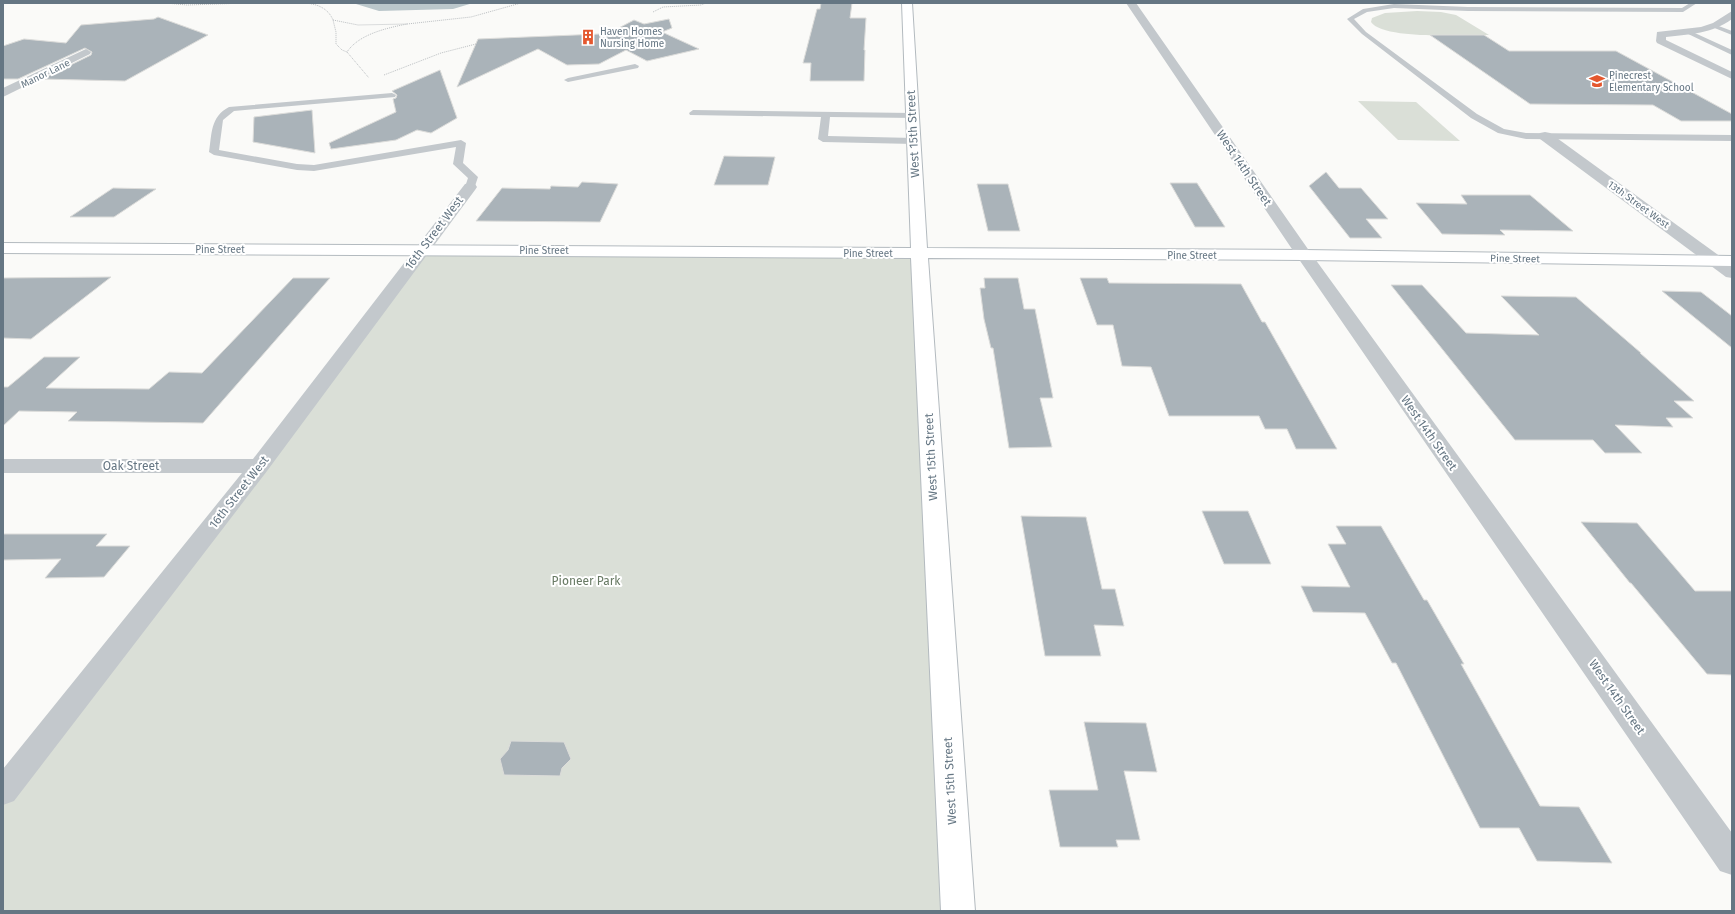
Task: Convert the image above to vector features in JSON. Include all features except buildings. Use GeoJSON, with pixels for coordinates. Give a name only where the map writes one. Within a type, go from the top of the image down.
{"type":"FeatureCollection","features":[{"type":"Feature","properties":{"kind":"street","name":"West 15th Street"},"geometry":{"type":"LineString","coordinates":[[907,3],[919,253],[958,911]]}},
{"type":"Feature","properties":{"kind":"street","name":"West 14th Street"},"geometry":{"type":"LineString","coordinates":[[1131,3],[1304,255],[1732,860]]}},
{"type":"Feature","properties":{"kind":"street"},"geometry":{"type":"LineString","coordinates":[[1731,16],[1714,26],[1702,30],[1661,34],[1661,42],[1732,76]]}},
{"type":"Feature","properties":{"kind":"street","name":"Manor Lane"},"geometry":{"type":"LineString","coordinates":[[3,93],[86,52]]}},
{"type":"Feature","properties":{"kind":"street","name":"13th Street West"},"geometry":{"type":"LineString","coordinates":[[1545,136],[1724,261],[1732,273]]}},
{"type":"Feature","properties":{"kind":"street","name":"16th Street West"},"geometry":{"type":"LineString","coordinates":[[3,792],[259,466],[470,187]]}},
{"type":"Feature","properties":{"kind":"street","name":"Pine Street"},"geometry":{"type":"LineString","coordinates":[[3,248],[422,249],[1304,255],[1724,261]]}},
{"type":"Feature","properties":{"kind":"street","name":"Oak Street"},"geometry":{"type":"LineString","coordinates":[[3,466],[259,466]]}},
{"type":"Feature","properties":{"kind":"lane"},"geometry":{"type":"LineString","coordinates":[[1694,3],[1682,10],[1468,9],[1394,6],[1365,10],[1350,19],[1364,33],[1474,116],[1501,131],[1526,136],[1732,138]]}},
{"type":"Feature","properties":{"kind":"lane"},"geometry":{"type":"LineString","coordinates":[[1714,26],[1732,33]]}},
{"type":"Feature","properties":{"kind":"lane"},"geometry":{"type":"LineString","coordinates":[[1686,31],[1732,53]]}},
{"type":"Feature","properties":{"kind":"lane"},"geometry":{"type":"LineString","coordinates":[[568,80],[635,66]]}},
{"type":"Feature","properties":{"kind":"lane"},"geometry":{"type":"LineString","coordinates":[[392,95],[284,103],[232,109],[226,112],[219,119],[214,152],[297,167],[314,168],[461,143],[458,164],[474,177],[470,187]]}},
{"type":"Feature","properties":{"kind":"lane"},"geometry":{"type":"LineString","coordinates":[[284,103],[284,113]]}},
{"type":"Feature","properties":{"kind":"lane"},"geometry":{"type":"LineString","coordinates":[[693,113],[912,116]]}},
{"type":"Feature","properties":{"kind":"lane"},"geometry":{"type":"LineString","coordinates":[[826,115],[823,139],[914,141]]}},
{"type":"Feature","properties":{"kind":"path"},"geometry":{"type":"LineString","coordinates":[[166,3],[187,5],[246,3]]}},
{"type":"Feature","properties":{"kind":"path"},"geometry":{"type":"LineString","coordinates":[[305,3],[323,7],[330,12],[336,32],[336,44],[342,50],[347,52],[371,80],[381,96]]}},
{"type":"Feature","properties":{"kind":"path"},"geometry":{"type":"LineString","coordinates":[[333,20],[358,25],[407,24],[471,17],[521,3]]}},
{"type":"Feature","properties":{"kind":"path"},"geometry":{"type":"LineString","coordinates":[[653,12],[663,7],[701,5],[706,3]]}},
{"type":"Feature","properties":{"kind":"path"},"geometry":{"type":"LineString","coordinates":[[347,52],[348,49],[358,41],[387,29],[407,24]]}},
{"type":"Feature","properties":{"kind":"path"},"geometry":{"type":"LineString","coordinates":[[371,80],[427,58],[476,44]]}},
{"type":"Feature","properties":{"kind":"green space"},"geometry":{"type":"Polygon","coordinates":[[[1417,11],[1441,12],[1456,15],[1489,35],[1445,36],[1408,34],[1391,32],[1379,28],[1371,22],[1372,18],[1385,13],[1417,11]]]}},
{"type":"Feature","properties":{"kind":"green space"},"geometry":{"type":"Polygon","coordinates":[[[1358,101],[1416,102],[1460,141],[1398,140],[1358,101]]]}},
{"type":"Feature","properties":{"kind":"green space","name":"Pioneer Park"},"geometry":{"type":"Polygon","coordinates":[[[422,249],[919,253],[958,911],[3,911],[3,792],[422,249]]]}},
{"type":"Feature","properties":{"kind":"shaded area"},"geometry":{"type":"Polygon","coordinates":[[[334,3],[473,3],[453,9],[379,11],[356,4],[334,3]]]}},
{"type":"Feature","properties":{"kind":"place","name":"Haven Homes Nursing Home"},"geometry":{"type":"Point","coordinates":[588,37]}},
{"type":"Feature","properties":{"kind":"place","name":"Pinecrest Elementary School"},"geometry":{"type":"Point","coordinates":[1597,81]}}]}
